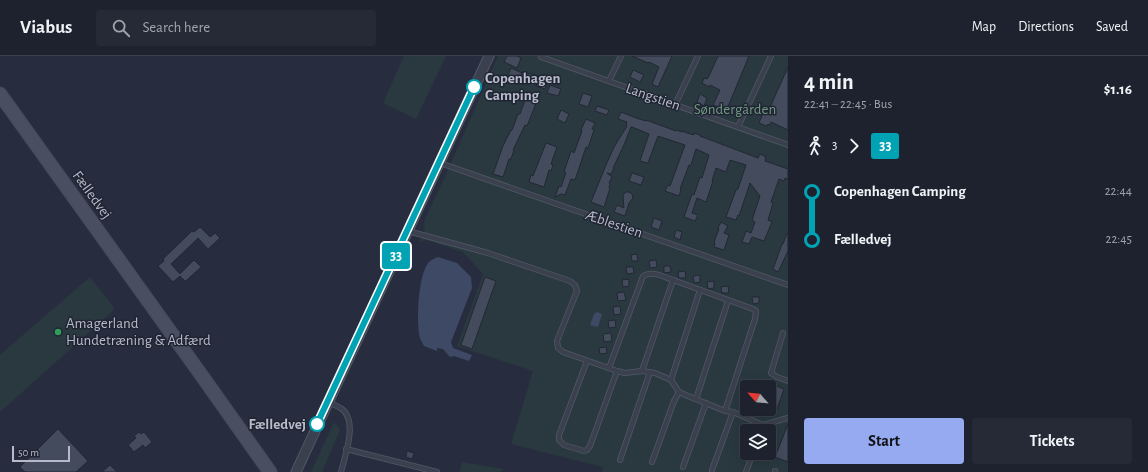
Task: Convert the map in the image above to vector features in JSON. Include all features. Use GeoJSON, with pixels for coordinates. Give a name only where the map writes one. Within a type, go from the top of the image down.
{"type":"FeatureCollection","features":[{"type":"Feature","properties":{"kind":"street"},"geometry":{"type":"LineString","coordinates":[[296,472],[489,56]]}},
{"type":"Feature","properties":{"kind":"street","name":"Fælledvej"},"geometry":{"type":"LineString","coordinates":[[0,94],[270,472]]}},
{"type":"Feature","properties":{"kind":"lane"},"geometry":{"type":"LineString","coordinates":[[609,81],[621,56]]}},
{"type":"Feature","properties":{"kind":"lane"},"geometry":{"type":"LineString","coordinates":[[675,105],[698,56]]}},
{"type":"Feature","properties":{"kind":"lane"},"geometry":{"type":"LineString","coordinates":[[738,127],[771,56]]}},
{"type":"Feature","properties":{"kind":"lane","name":"Langstien"},"geometry":{"type":"LineString","coordinates":[[542,57],[788,145]]}},
{"type":"Feature","properties":{"kind":"lane","name":"Æblestien"},"geometry":{"type":"LineString","coordinates":[[440,163],[788,285]]}},
{"type":"Feature","properties":{"kind":"lane"},"geometry":{"type":"LineString","coordinates":[[408,231],[500,257],[570,281],[575,285],[577,291],[557,341],[558,348],[563,352],[625,373],[642,371],[655,373],[671,380],[679,392],[761,424]]}},
{"type":"Feature","properties":{"kind":"lane"},"geometry":{"type":"LineString","coordinates":[[609,368],[643,276],[647,273],[652,273],[673,280],[753,309],[756,311],[756,315],[725,411]]}},
{"type":"Feature","properties":{"kind":"lane"},"geometry":{"type":"LineString","coordinates":[[642,371],[673,280]]}},
{"type":"Feature","properties":{"kind":"lane"},"geometry":{"type":"LineString","coordinates":[[671,380],[700,290]]}},
{"type":"Feature","properties":{"kind":"lane"},"geometry":{"type":"LineString","coordinates":[[696,399],[728,301]]}},
{"type":"Feature","properties":{"kind":"lane"},"geometry":{"type":"LineString","coordinates":[[783,333],[771,373],[788,381]]}},
{"type":"Feature","properties":{"kind":"lane"},"geometry":{"type":"LineString","coordinates":[[587,361],[559,435],[559,440],[564,445],[584,452],[590,446],[617,371]]}},
{"type":"Feature","properties":{"kind":"lane"},"geometry":{"type":"LineString","coordinates":[[620,460],[650,372]]}},
{"type":"Feature","properties":{"kind":"lane"},"geometry":{"type":"LineString","coordinates":[[652,462],[674,401],[679,392]]}},
{"type":"Feature","properties":{"kind":"lane"},"geometry":{"type":"LineString","coordinates":[[328,402],[343,409],[348,416],[350,433],[341,472]]}},
{"type":"Feature","properties":{"kind":"lane"},"geometry":{"type":"LineString","coordinates":[[683,466],[706,403]]}},
{"type":"Feature","properties":{"kind":"lane"},"geometry":{"type":"LineString","coordinates":[[712,470],[733,412]]}},
{"type":"Feature","properties":{"kind":"lane"},"geometry":{"type":"LineString","coordinates":[[767,424],[788,418]]}},
{"type":"Feature","properties":{"kind":"lane"},"geometry":{"type":"LineString","coordinates":[[346,449],[437,472]]}},
{"type":"Feature","properties":{"kind":"lane"},"geometry":{"type":"LineString","coordinates":[[746,472],[750,460]]}},
{"type":"Feature","properties":{"kind":"green space"},"geometry":{"type":"Polygon","coordinates":[[[404,56],[446,56],[416,119],[383,103],[404,56]]]}},
{"type":"Feature","properties":{"kind":"green space","name":"Søndergården"},"geometry":{"type":"Polygon","coordinates":[[[498,56],[788,56],[788,472],[602,472],[603,467],[511,444],[533,371],[457,346],[483,274],[463,252],[426,240],[419,242],[425,229],[425,219],[498,56]]]}},
{"type":"Feature","properties":{"kind":"green space","name":"Amagerland Hundetræning & Adfærd"},"geometry":{"type":"Polygon","coordinates":[[[90,277],[115,309],[0,412],[0,355],[90,277]]]}},
{"type":"Feature","properties":{"kind":"green space"},"geometry":{"type":"Polygon","coordinates":[[[334,422],[340,430],[322,472],[311,472],[334,422]]]}},
{"type":"Feature","properties":{"kind":"green space"},"geometry":{"type":"Polygon","coordinates":[[[462,462],[504,469],[500,472],[460,472],[462,462]]]}},
{"type":"Feature","properties":{"kind":"water"},"geometry":{"type":"Polygon","coordinates":[[[438,257],[457,263],[471,277],[472,288],[451,342],[453,348],[472,355],[469,361],[454,356],[450,357],[443,349],[437,348],[437,351],[424,346],[420,338],[418,310],[422,277],[429,262],[438,257]]]}},
{"type":"Feature","properties":{"kind":"water"},"geometry":{"type":"Polygon","coordinates":[[[597,312],[602,314],[598,327],[595,326],[595,328],[594,326],[590,325],[594,314],[597,312]]]}},
{"type":"Feature","properties":{"kind":"building"},"geometry":{"type":"Polygon","coordinates":[[[507,56],[517,56],[521,58],[517,68],[504,62],[507,56]]]}},
{"type":"Feature","properties":{"kind":"building"},"geometry":{"type":"Polygon","coordinates":[[[632,56],[672,56],[658,87],[652,84],[659,67],[632,56]]]}},
{"type":"Feature","properties":{"kind":"building"},"geometry":{"type":"Polygon","coordinates":[[[718,56],[749,56],[727,109],[713,105],[720,90],[702,83],[704,78],[707,79],[709,76],[718,56]]]}},
{"type":"Feature","properties":{"kind":"building"},"geometry":{"type":"Polygon","coordinates":[[[788,67],[788,130],[771,122],[770,125],[768,124],[767,126],[759,123],[763,113],[767,114],[788,67]]]}},
{"type":"Feature","properties":{"kind":"building"},"geometry":{"type":"Polygon","coordinates":[[[511,68],[522,73],[518,82],[507,78],[511,68]]]}},
{"type":"Feature","properties":{"kind":"building"},"geometry":{"type":"Polygon","coordinates":[[[633,70],[644,75],[640,82],[630,77],[633,70]]]}},
{"type":"Feature","properties":{"kind":"building"},"geometry":{"type":"Polygon","coordinates":[[[522,72],[548,80],[545,89],[536,86],[537,82],[521,77],[522,72]]]}},
{"type":"Feature","properties":{"kind":"building"},"geometry":{"type":"Polygon","coordinates":[[[550,85],[561,89],[558,96],[547,93],[550,85]]]}},
{"type":"Feature","properties":{"kind":"building"},"geometry":{"type":"Polygon","coordinates":[[[583,93],[592,96],[588,107],[579,104],[583,93]]]}},
{"type":"Feature","properties":{"kind":"building"},"geometry":{"type":"Polygon","coordinates":[[[700,94],[707,98],[704,106],[697,102],[700,94]]]}},
{"type":"Feature","properties":{"kind":"building"},"geometry":{"type":"Polygon","coordinates":[[[526,97],[537,101],[527,126],[525,125],[513,150],[511,159],[509,159],[503,177],[493,174],[503,146],[512,130],[518,114],[520,114],[526,97]]]}},
{"type":"Feature","properties":{"kind":"building"},"geometry":{"type":"Polygon","coordinates":[[[597,106],[609,110],[607,115],[595,111],[597,106]]]}},
{"type":"Feature","properties":{"kind":"building"},"geometry":{"type":"Polygon","coordinates":[[[561,110],[569,114],[565,123],[557,119],[561,110]]]}},
{"type":"Feature","properties":{"kind":"building"},"geometry":{"type":"Polygon","coordinates":[[[621,112],[676,131],[700,135],[758,158],[760,154],[766,157],[765,161],[788,169],[788,179],[785,178],[784,181],[779,179],[771,202],[773,203],[768,220],[772,222],[764,241],[752,237],[749,244],[742,242],[746,231],[751,233],[755,222],[752,220],[760,196],[750,183],[739,216],[738,215],[736,220],[726,217],[746,165],[730,160],[726,172],[716,168],[706,202],[697,198],[692,213],[698,215],[695,221],[684,217],[692,194],[694,195],[700,177],[702,178],[709,155],[696,149],[691,165],[689,165],[680,189],[679,196],[665,191],[668,185],[670,186],[685,145],[658,136],[648,163],[640,161],[649,134],[632,127],[611,174],[607,173],[612,177],[609,183],[610,188],[604,207],[591,202],[614,147],[627,126],[627,122],[618,119],[621,112]]]}},
{"type":"Feature","properties":{"kind":"building"},"geometry":{"type":"Polygon","coordinates":[[[586,119],[595,123],[592,129],[594,130],[588,148],[586,147],[575,180],[571,179],[565,195],[561,194],[555,197],[559,186],[561,187],[566,173],[564,172],[571,151],[574,153],[586,119]]]}},
{"type":"Feature","properties":{"kind":"building"},"geometry":{"type":"Polygon","coordinates":[[[546,143],[557,147],[551,164],[553,165],[551,171],[549,170],[544,187],[529,182],[531,175],[533,176],[546,143]]]}},
{"type":"Feature","properties":{"kind":"building"},"geometry":{"type":"Polygon","coordinates":[[[632,173],[644,177],[641,185],[629,181],[632,173]]]}},
{"type":"Feature","properties":{"kind":"building"},"geometry":{"type":"Polygon","coordinates":[[[625,192],[632,194],[633,198],[629,203],[625,216],[614,212],[617,205],[624,208],[623,196],[625,192]]]}},
{"type":"Feature","properties":{"kind":"building"},"geometry":{"type":"Polygon","coordinates":[[[654,218],[662,221],[659,230],[651,227],[654,218]]]}},
{"type":"Feature","properties":{"kind":"building"},"geometry":{"type":"Polygon","coordinates":[[[721,222],[728,226],[724,233],[729,235],[724,250],[714,247],[714,242],[721,222]]]}},
{"type":"Feature","properties":{"kind":"building"},"geometry":{"type":"Polygon","coordinates":[[[200,227],[210,237],[215,233],[220,238],[208,249],[198,238],[171,264],[180,274],[194,260],[201,267],[187,280],[185,281],[180,276],[173,282],[158,266],[164,261],[163,259],[192,231],[194,232],[200,227]]]}},
{"type":"Feature","properties":{"kind":"building"},"geometry":{"type":"Polygon","coordinates":[[[676,230],[682,232],[680,240],[674,237],[676,230]]]}},
{"type":"Feature","properties":{"kind":"building"},"geometry":{"type":"Polygon","coordinates":[[[787,233],[788,251],[778,272],[773,269],[787,233]]]}},
{"type":"Feature","properties":{"kind":"building"},"geometry":{"type":"Polygon","coordinates":[[[637,254],[638,261],[632,261],[631,255],[637,254]]]}},
{"type":"Feature","properties":{"kind":"building"},"geometry":{"type":"Polygon","coordinates":[[[656,260],[657,267],[650,268],[649,261],[656,260]]]}},
{"type":"Feature","properties":{"kind":"building"},"geometry":{"type":"Polygon","coordinates":[[[664,266],[670,266],[671,272],[664,273],[664,266]]]}},
{"type":"Feature","properties":{"kind":"building"},"geometry":{"type":"Polygon","coordinates":[[[626,267],[633,267],[634,273],[627,274],[626,267]]]}},
{"type":"Feature","properties":{"kind":"building"},"geometry":{"type":"Polygon","coordinates":[[[685,271],[686,278],[679,278],[678,272],[685,271]]]}},
{"type":"Feature","properties":{"kind":"building"},"geometry":{"type":"Polygon","coordinates":[[[700,275],[700,282],[694,283],[693,276],[700,275]]]}},
{"type":"Feature","properties":{"kind":"building"},"geometry":{"type":"Polygon","coordinates":[[[485,277],[496,281],[472,349],[461,345],[485,277]]]}},
{"type":"Feature","properties":{"kind":"building"},"geometry":{"type":"Polygon","coordinates":[[[629,279],[629,286],[623,287],[622,280],[629,279]]]}},
{"type":"Feature","properties":{"kind":"building"},"geometry":{"type":"Polygon","coordinates":[[[714,281],[714,288],[708,289],[707,282],[714,281]]]}},
{"type":"Feature","properties":{"kind":"building"},"geometry":{"type":"Polygon","coordinates":[[[728,286],[729,293],[722,293],[721,287],[728,286]]]}},
{"type":"Feature","properties":{"kind":"building"},"geometry":{"type":"Polygon","coordinates":[[[624,292],[626,300],[618,301],[617,293],[624,292]]]}},
{"type":"Feature","properties":{"kind":"building"},"geometry":{"type":"Polygon","coordinates":[[[752,297],[759,297],[759,303],[753,304],[752,297]]]}},
{"type":"Feature","properties":{"kind":"building"},"geometry":{"type":"Polygon","coordinates":[[[620,306],[621,314],[614,315],[613,307],[620,306]]]}},
{"type":"Feature","properties":{"kind":"building"},"geometry":{"type":"Polygon","coordinates":[[[615,320],[616,327],[609,328],[608,321],[615,320]]]}},
{"type":"Feature","properties":{"kind":"building"},"geometry":{"type":"Polygon","coordinates":[[[611,333],[612,341],[604,342],[603,334],[611,333]]]}},
{"type":"Feature","properties":{"kind":"building"},"geometry":{"type":"Polygon","coordinates":[[[606,347],[607,353],[600,354],[599,348],[606,347]]]}},
{"type":"Feature","properties":{"kind":"building"},"geometry":{"type":"Polygon","coordinates":[[[776,386],[784,389],[776,412],[776,386]]]}},
{"type":"Feature","properties":{"kind":"building"},"geometry":{"type":"Polygon","coordinates":[[[788,424],[788,462],[776,457],[788,424]]]}},
{"type":"Feature","properties":{"kind":"building"},"geometry":{"type":"Polygon","coordinates":[[[58,429],[88,461],[76,472],[25,472],[20,467],[58,429]]]}},
{"type":"Feature","properties":{"kind":"building"},"geometry":{"type":"Polygon","coordinates":[[[139,432],[141,434],[144,432],[152,442],[145,448],[143,445],[134,452],[128,445],[136,438],[134,436],[139,432]]]}},
{"type":"Feature","properties":{"kind":"building"},"geometry":{"type":"Polygon","coordinates":[[[407,451],[414,453],[412,459],[406,457],[407,451]]]}},
{"type":"Feature","properties":{"kind":"building"},"geometry":{"type":"Polygon","coordinates":[[[110,465],[117,472],[102,472],[110,465]]]}},
{"type":"Feature","properties":{"kind":"bus line","name":"33"},"geometry":{"type":"LineString","coordinates":[[317,424],[474,87]]}},
{"type":"Feature","properties":{"kind":"place","name":"Copenhagen Camping"},"geometry":{"type":"Point","coordinates":[474,87]}},
{"type":"Feature","properties":{"kind":"place","name":"Amagerland Hundetræning & Adfærd"},"geometry":{"type":"Point","coordinates":[58,332]}},
{"type":"Feature","properties":{"kind":"place","name":"Fælledvej"},"geometry":{"type":"Point","coordinates":[317,424]}}]}
